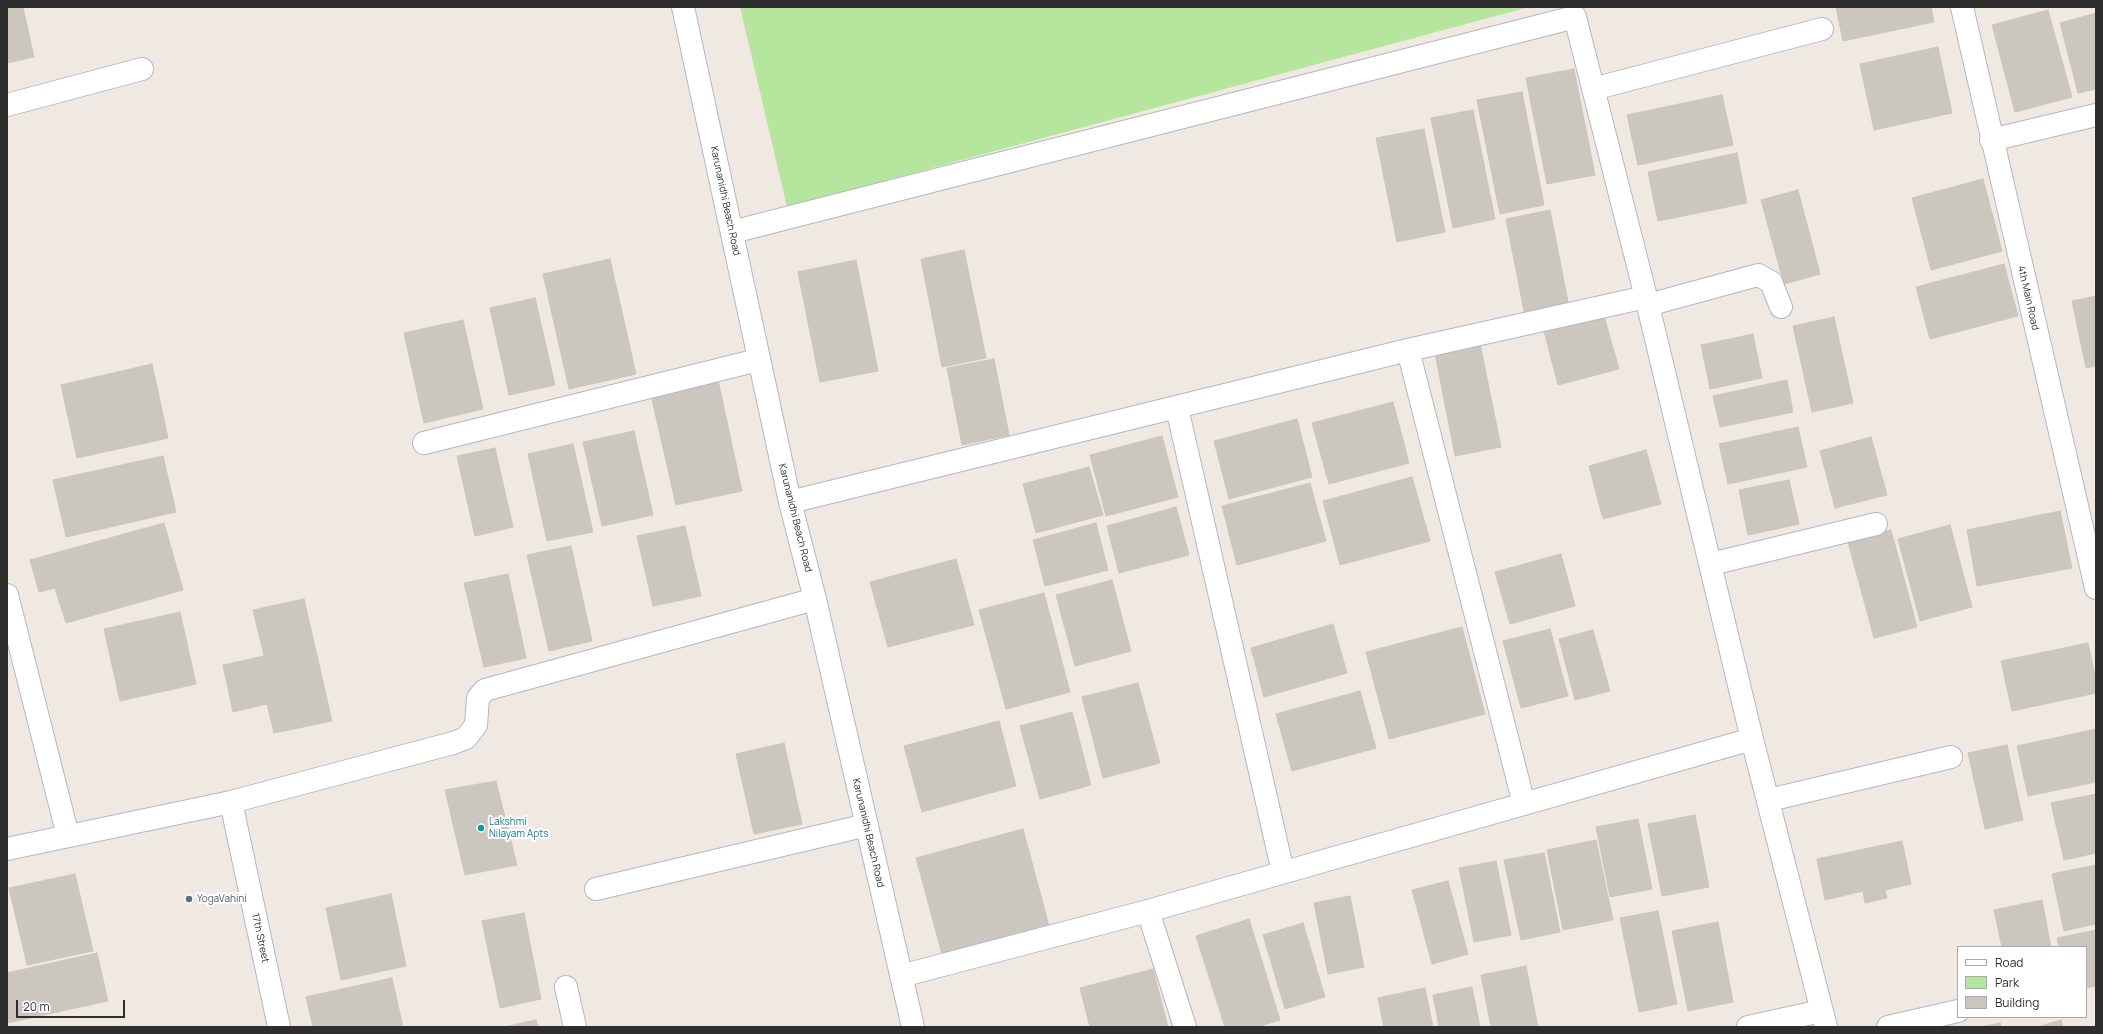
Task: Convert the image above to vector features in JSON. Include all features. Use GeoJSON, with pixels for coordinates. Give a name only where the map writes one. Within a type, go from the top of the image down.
{"type":"FeatureCollection","features":[{"type":"Feature","properties":{"kind":"street","name":"Karunanidhi Beach Road"},"geometry":{"type":"LineString","coordinates":[[683,7],[758,360],[790,502],[815,599],[913,1027]]}},
{"type":"Feature","properties":{"kind":"street","name":"4th Main Road"},"geometry":{"type":"LineString","coordinates":[[1962,7],[2096,588]]}},
{"type":"Feature","properties":{"kind":"street"},"geometry":{"type":"LineString","coordinates":[[732,232],[1575,17],[1647,301],[1752,739],[1769,800],[1824,1019],[1748,1027]]}},
{"type":"Feature","properties":{"kind":"street"},"geometry":{"type":"LineString","coordinates":[[1594,89],[1822,29]]}},
{"type":"Feature","properties":{"kind":"street"},"geometry":{"type":"LineString","coordinates":[[7,105],[142,69]]}},
{"type":"Feature","properties":{"kind":"street"},"geometry":{"type":"LineString","coordinates":[[1992,140],[2096,115]]}},
{"type":"Feature","properties":{"kind":"street"},"geometry":{"type":"LineString","coordinates":[[790,502],[1408,350],[1647,301],[1758,275],[1771,282],[1781,307]]}},
{"type":"Feature","properties":{"kind":"street"},"geometry":{"type":"LineString","coordinates":[[1408,350],[1524,804]]}},
{"type":"Feature","properties":{"kind":"street"},"geometry":{"type":"LineString","coordinates":[[424,443],[758,360]]}},
{"type":"Feature","properties":{"kind":"street"},"geometry":{"type":"LineString","coordinates":[[1177,408],[1283,872]]}},
{"type":"Feature","properties":{"kind":"street"},"geometry":{"type":"LineString","coordinates":[[1710,564],[1876,524]]}},
{"type":"Feature","properties":{"kind":"street"},"geometry":{"type":"LineString","coordinates":[[7,595],[68,836]]}},
{"type":"Feature","properties":{"kind":"street"},"geometry":{"type":"LineString","coordinates":[[7,849],[230,802],[466,738],[476,725],[478,698],[486,690],[815,599]]}},
{"type":"Feature","properties":{"kind":"street"},"geometry":{"type":"LineString","coordinates":[[901,976],[1148,911],[1752,739]]}},
{"type":"Feature","properties":{"kind":"street"},"geometry":{"type":"LineString","coordinates":[[1769,800],[1951,757]]}},
{"type":"Feature","properties":{"kind":"street","name":"17th Street"},"geometry":{"type":"LineString","coordinates":[[230,802],[279,1027]]}},
{"type":"Feature","properties":{"kind":"street"},"geometry":{"type":"LineString","coordinates":[[596,889],[867,825]]}},
{"type":"Feature","properties":{"kind":"street"},"geometry":{"type":"LineString","coordinates":[[1148,911],[1185,1027]]}},
{"type":"Feature","properties":{"kind":"street"},"geometry":{"type":"LineString","coordinates":[[566,987],[575,1027]]}},
{"type":"Feature","properties":{"kind":"street"},"geometry":{"type":"LineString","coordinates":[[1888,1027],[1957,1011]]}},
{"type":"Feature","properties":{"kind":"green space"},"geometry":{"type":"Polygon","coordinates":[[[740,7],[1529,7],[787,207],[740,7]]]}},
{"type":"Feature","properties":{"kind":"building"},"geometry":{"type":"Polygon","coordinates":[[[7,7],[23,7],[34,57],[7,63],[7,7]]]}},
{"type":"Feature","properties":{"kind":"building"},"geometry":{"type":"Polygon","coordinates":[[[1836,7],[1931,7],[1934,22],[1843,41],[1836,7]]]}},
{"type":"Feature","properties":{"kind":"building"},"geometry":{"type":"Polygon","coordinates":[[[2048,10],[2072,97],[2015,112],[1992,25],[2048,10]]]}},
{"type":"Feature","properties":{"kind":"building"},"geometry":{"type":"Polygon","coordinates":[[[2096,13],[2096,89],[2078,93],[2060,23],[2096,13]]]}},
{"type":"Feature","properties":{"kind":"building"},"geometry":{"type":"Polygon","coordinates":[[[1938,47],[1952,113],[1874,130],[1860,64],[1938,47]]]}},
{"type":"Feature","properties":{"kind":"building"},"geometry":{"type":"Polygon","coordinates":[[[1574,69],[1595,175],[1547,184],[1526,78],[1574,69]]]}},
{"type":"Feature","properties":{"kind":"building"},"geometry":{"type":"Polygon","coordinates":[[[1522,92],[1544,205],[1500,214],[1477,100],[1522,92]]]}},
{"type":"Feature","properties":{"kind":"building"},"geometry":{"type":"Polygon","coordinates":[[[1722,95],[1733,145],[1638,165],[1627,115],[1722,95]]]}},
{"type":"Feature","properties":{"kind":"building"},"geometry":{"type":"Polygon","coordinates":[[[1473,110],[1495,219],[1453,228],[1431,118],[1473,110]]]}},
{"type":"Feature","properties":{"kind":"building"},"geometry":{"type":"Polygon","coordinates":[[[1424,129],[1445,232],[1397,242],[1376,138],[1424,129]]]}},
{"type":"Feature","properties":{"kind":"building"},"geometry":{"type":"Polygon","coordinates":[[[1737,153],[1747,203],[1658,221],[1648,172],[1737,153]]]}},
{"type":"Feature","properties":{"kind":"building"},"geometry":{"type":"Polygon","coordinates":[[[1983,179],[2002,251],[1931,270],[1912,198],[1983,179]]]}},
{"type":"Feature","properties":{"kind":"building"},"geometry":{"type":"Polygon","coordinates":[[[1798,190],[1820,274],[1784,284],[1761,200],[1798,190]]]}},
{"type":"Feature","properties":{"kind":"building"},"geometry":{"type":"Polygon","coordinates":[[[1550,210],[1569,307],[1525,316],[1506,219],[1550,210]]]}},
{"type":"Feature","properties":{"kind":"building"},"geometry":{"type":"Polygon","coordinates":[[[964,250],[986,358],[942,367],[921,259],[964,250]]]}},
{"type":"Feature","properties":{"kind":"building"},"geometry":{"type":"Polygon","coordinates":[[[610,259],[636,374],[569,389],[543,274],[610,259]]]}},
{"type":"Feature","properties":{"kind":"building"},"geometry":{"type":"Polygon","coordinates":[[[856,260],[878,371],[820,382],[798,272],[856,260]]]}},
{"type":"Feature","properties":{"kind":"building"},"geometry":{"type":"Polygon","coordinates":[[[2004,264],[2018,316],[1930,339],[1916,287],[2004,264]]]}},
{"type":"Feature","properties":{"kind":"building"},"geometry":{"type":"Polygon","coordinates":[[[2096,296],[2096,366],[2086,368],[2072,301],[2096,296]]]}},
{"type":"Feature","properties":{"kind":"building"},"geometry":{"type":"Polygon","coordinates":[[[535,298],[555,385],[509,395],[490,308],[535,298]]]}},
{"type":"Feature","properties":{"kind":"building"},"geometry":{"type":"Polygon","coordinates":[[[1604,316],[1619,369],[1558,385],[1544,331],[1604,316]]]}},
{"type":"Feature","properties":{"kind":"building"},"geometry":{"type":"Polygon","coordinates":[[[1834,317],[1853,403],[1812,412],[1793,326],[1834,317]]]}},
{"type":"Feature","properties":{"kind":"building"},"geometry":{"type":"Polygon","coordinates":[[[463,320],[483,409],[424,423],[404,333],[463,320]]]}},
{"type":"Feature","properties":{"kind":"building"},"geometry":{"type":"Polygon","coordinates":[[[1753,334],[1762,378],[1710,389],[1701,345],[1753,334]]]}},
{"type":"Feature","properties":{"kind":"building"},"geometry":{"type":"Polygon","coordinates":[[[1479,339],[1501,447],[1455,456],[1434,348],[1479,339]]]}},
{"type":"Feature","properties":{"kind":"building"},"geometry":{"type":"Polygon","coordinates":[[[994,359],[1009,435],[962,445],[947,368],[994,359]]]}},
{"type":"Feature","properties":{"kind":"building"},"geometry":{"type":"Polygon","coordinates":[[[152,364],[168,438],[77,458],[61,385],[152,364]]]}},
{"type":"Feature","properties":{"kind":"building"},"geometry":{"type":"Polygon","coordinates":[[[718,380],[742,491],[676,505],[651,395],[718,380]]]}},
{"type":"Feature","properties":{"kind":"building"},"geometry":{"type":"Polygon","coordinates":[[[1787,380],[1793,412],[1720,427],[1713,396],[1787,380]]]}},
{"type":"Feature","properties":{"kind":"building"},"geometry":{"type":"Polygon","coordinates":[[[1393,402],[1409,463],[1329,484],[1312,423],[1393,402]]]}},
{"type":"Feature","properties":{"kind":"building"},"geometry":{"type":"Polygon","coordinates":[[[1297,419],[1312,477],[1229,499],[1214,441],[1297,419]]]}},
{"type":"Feature","properties":{"kind":"building"},"geometry":{"type":"Polygon","coordinates":[[[1798,427],[1807,467],[1728,484],[1719,444],[1798,427]]]}},
{"type":"Feature","properties":{"kind":"building"},"geometry":{"type":"Polygon","coordinates":[[[634,431],[653,515],[602,526],[583,442],[634,431]]]}},
{"type":"Feature","properties":{"kind":"building"},"geometry":{"type":"Polygon","coordinates":[[[1162,436],[1178,497],[1106,516],[1090,455],[1162,436]]]}},
{"type":"Feature","properties":{"kind":"building"},"geometry":{"type":"Polygon","coordinates":[[[1871,437],[1887,495],[1835,508],[1820,451],[1871,437]]]}},
{"type":"Feature","properties":{"kind":"building"},"geometry":{"type":"Polygon","coordinates":[[[573,444],[593,532],[547,541],[528,454],[573,444]]]}},
{"type":"Feature","properties":{"kind":"building"},"geometry":{"type":"Polygon","coordinates":[[[495,448],[513,527],[475,536],[457,456],[495,448]]]}},
{"type":"Feature","properties":{"kind":"building"},"geometry":{"type":"Polygon","coordinates":[[[1646,450],[1661,504],[1603,519],[1589,466],[1646,450]]]}},
{"type":"Feature","properties":{"kind":"building"},"geometry":{"type":"Polygon","coordinates":[[[163,456],[176,512],[66,537],[53,480],[163,456]]]}},
{"type":"Feature","properties":{"kind":"building"},"geometry":{"type":"Polygon","coordinates":[[[1089,467],[1103,515],[1036,533],[1023,484],[1089,467]]]}},
{"type":"Feature","properties":{"kind":"building"},"geometry":{"type":"Polygon","coordinates":[[[1412,477],[1430,541],[1340,565],[1323,501],[1412,477]]]}},
{"type":"Feature","properties":{"kind":"building"},"geometry":{"type":"Polygon","coordinates":[[[1789,480],[1799,524],[1748,535],[1739,490],[1789,480]]]}},
{"type":"Feature","properties":{"kind":"building"},"geometry":{"type":"Polygon","coordinates":[[[1310,483],[1326,541],[1237,565],[1222,506],[1310,483]]]}},
{"type":"Feature","properties":{"kind":"building"},"geometry":{"type":"Polygon","coordinates":[[[1176,507],[1189,555],[1119,573],[1107,526],[1176,507]]]}},
{"type":"Feature","properties":{"kind":"building"},"geometry":{"type":"Polygon","coordinates":[[[2060,511],[2072,568],[1977,586],[1967,530],[2060,511]]]}},
{"type":"Feature","properties":{"kind":"building"},"geometry":{"type":"Polygon","coordinates":[[[164,523],[183,590],[66,623],[55,588],[39,592],[30,560],[164,523]]]}},
{"type":"Feature","properties":{"kind":"building"},"geometry":{"type":"Polygon","coordinates":[[[1096,523],[1108,570],[1045,586],[1033,540],[1096,523]]]}},
{"type":"Feature","properties":{"kind":"building"},"geometry":{"type":"Polygon","coordinates":[[[1950,525],[1972,607],[1920,621],[1898,539],[1950,525]]]}},
{"type":"Feature","properties":{"kind":"building"},"geometry":{"type":"Polygon","coordinates":[[[685,526],[701,596],[653,606],[637,536],[685,526]]]}},
{"type":"Feature","properties":{"kind":"building"},"geometry":{"type":"Polygon","coordinates":[[[1891,530],[1917,627],[1874,638],[1848,542],[1891,530]]]}},
{"type":"Feature","properties":{"kind":"building"},"geometry":{"type":"Polygon","coordinates":[[[571,546],[592,641],[549,651],[527,555],[571,546]]]}},
{"type":"Feature","properties":{"kind":"building"},"geometry":{"type":"Polygon","coordinates":[[[1561,554],[1575,606],[1510,624],[1495,572],[1561,554]]]}},
{"type":"Feature","properties":{"kind":"building"},"geometry":{"type":"Polygon","coordinates":[[[956,559],[974,625],[888,647],[870,582],[956,559]]]}},
{"type":"Feature","properties":{"kind":"building"},"geometry":{"type":"Polygon","coordinates":[[[508,574],[526,658],[484,667],[464,583],[508,574]]]}},
{"type":"Feature","properties":{"kind":"building"},"geometry":{"type":"Polygon","coordinates":[[[1112,580],[1131,651],[1075,666],[1056,595],[1112,580]]]}},
{"type":"Feature","properties":{"kind":"building"},"geometry":{"type":"Polygon","coordinates":[[[1044,593],[1070,692],[1006,709],[979,610],[1044,593]]]}},
{"type":"Feature","properties":{"kind":"building"},"geometry":{"type":"Polygon","coordinates":[[[304,599],[332,721],[274,733],[267,704],[233,712],[223,665],[264,656],[253,610],[304,599]]]}},
{"type":"Feature","properties":{"kind":"building"},"geometry":{"type":"Polygon","coordinates":[[[180,612],[196,684],[120,701],[104,629],[180,612]]]}},
{"type":"Feature","properties":{"kind":"building"},"geometry":{"type":"Polygon","coordinates":[[[1333,624],[1347,673],[1264,697],[1251,648],[1333,624]]]}},
{"type":"Feature","properties":{"kind":"building"},"geometry":{"type":"Polygon","coordinates":[[[1462,627],[1485,714],[1389,739],[1366,652],[1462,627]]]}},
{"type":"Feature","properties":{"kind":"building"},"geometry":{"type":"Polygon","coordinates":[[[1550,629],[1568,696],[1521,708],[1503,641],[1550,629]]]}},
{"type":"Feature","properties":{"kind":"building"},"geometry":{"type":"Polygon","coordinates":[[[1593,630],[1610,691],[1575,700],[1559,639],[1593,630]]]}},
{"type":"Feature","properties":{"kind":"building"},"geometry":{"type":"Polygon","coordinates":[[[2088,643],[2096,680],[2096,693],[2012,711],[2001,661],[2088,643]]]}},
{"type":"Feature","properties":{"kind":"building"},"geometry":{"type":"Polygon","coordinates":[[[1138,683],[1160,763],[1103,778],[1082,697],[1138,683]]]}},
{"type":"Feature","properties":{"kind":"building"},"geometry":{"type":"Polygon","coordinates":[[[1360,691],[1376,748],[1292,771],[1276,714],[1360,691]]]}},
{"type":"Feature","properties":{"kind":"building"},"geometry":{"type":"Polygon","coordinates":[[[1072,712],[1091,785],[1040,799],[1020,726],[1072,712]]]}},
{"type":"Feature","properties":{"kind":"building"},"geometry":{"type":"Polygon","coordinates":[[[999,721],[1016,786],[922,812],[904,746],[999,721]]]}},
{"type":"Feature","properties":{"kind":"building"},"geometry":{"type":"Polygon","coordinates":[[[2096,729],[2096,782],[2028,796],[2017,746],[2096,729]]]}},
{"type":"Feature","properties":{"kind":"building"},"geometry":{"type":"Polygon","coordinates":[[[784,743],[802,824],[754,834],[736,754],[784,743]]]}},
{"type":"Feature","properties":{"kind":"building"},"geometry":{"type":"Polygon","coordinates":[[[2007,745],[2023,820],[1985,829],[1968,753],[2007,745]]]}},
{"type":"Feature","properties":{"kind":"building","name":"Lakshmi Nilayam Apts"},"geometry":{"type":"Polygon","coordinates":[[[496,781],[517,865],[465,875],[445,790],[496,781]]]}},
{"type":"Feature","properties":{"kind":"building"},"geometry":{"type":"Polygon","coordinates":[[[2096,794],[2096,853],[2064,860],[2051,803],[2096,794]]]}},
{"type":"Feature","properties":{"kind":"building"},"geometry":{"type":"Polygon","coordinates":[[[1695,815],[1709,887],[1662,896],[1648,824],[1695,815]]]}},
{"type":"Feature","properties":{"kind":"building"},"geometry":{"type":"Polygon","coordinates":[[[1638,819],[1652,889],[1610,897],[1596,827],[1638,819]]]}},
{"type":"Feature","properties":{"kind":"building"},"geometry":{"type":"Polygon","coordinates":[[[1023,829],[1049,926],[942,954],[916,858],[1023,829]]]}},
{"type":"Feature","properties":{"kind":"building"},"geometry":{"type":"Polygon","coordinates":[[[1596,840],[1613,920],[1563,930],[1547,850],[1596,840]]]}},
{"type":"Feature","properties":{"kind":"building"},"geometry":{"type":"Polygon","coordinates":[[[1902,841],[1911,884],[1885,890],[1887,898],[1865,903],[1863,891],[1825,900],[1817,859],[1902,841]]]}},
{"type":"Feature","properties":{"kind":"building"},"geometry":{"type":"Polygon","coordinates":[[[1544,853],[1560,932],[1521,940],[1504,860],[1544,853]]]}},
{"type":"Feature","properties":{"kind":"building"},"geometry":{"type":"Polygon","coordinates":[[[1496,861],[1511,935],[1474,942],[1459,868],[1496,861]]]}},
{"type":"Feature","properties":{"kind":"building"},"geometry":{"type":"Polygon","coordinates":[[[2096,865],[2096,924],[2064,931],[2052,874],[2096,865]]]}},
{"type":"Feature","properties":{"kind":"building"},"geometry":{"type":"Polygon","coordinates":[[[75,874],[93,951],[27,965],[9,888],[75,874]]]}},
{"type":"Feature","properties":{"kind":"building"},"geometry":{"type":"Polygon","coordinates":[[[1448,881],[1468,954],[1432,964],[1412,890],[1448,881]]]}},
{"type":"Feature","properties":{"kind":"building"},"geometry":{"type":"Polygon","coordinates":[[[391,894],[406,966],[341,980],[326,908],[391,894]]]}},
{"type":"Feature","properties":{"kind":"building"},"geometry":{"type":"Polygon","coordinates":[[[1350,896],[1364,967],[1328,974],[1314,903],[1350,896]]]}},
{"type":"Feature","properties":{"kind":"building"},"geometry":{"type":"Polygon","coordinates":[[[2042,900],[2051,946],[2002,946],[1994,910],[2042,900]]]}},
{"type":"Feature","properties":{"kind":"building"},"geometry":{"type":"Polygon","coordinates":[[[1658,911],[1677,1004],[1639,1012],[1620,918],[1658,911]]]}},
{"type":"Feature","properties":{"kind":"building"},"geometry":{"type":"Polygon","coordinates":[[[524,913],[541,999],[500,1008],[482,921],[524,913]]]}},
{"type":"Feature","properties":{"kind":"building"},"geometry":{"type":"Polygon","coordinates":[[[1249,919],[1280,1020],[1257,1027],[1225,1027],[1196,936],[1249,919]]]}},
{"type":"Feature","properties":{"kind":"building"},"geometry":{"type":"Polygon","coordinates":[[[1718,922],[1733,1002],[1688,1011],[1672,931],[1718,922]]]}},
{"type":"Feature","properties":{"kind":"building"},"geometry":{"type":"Polygon","coordinates":[[[1303,923],[1325,997],[1285,1009],[1263,935],[1303,923]]]}},
{"type":"Feature","properties":{"kind":"building"},"geometry":{"type":"Polygon","coordinates":[[[2096,930],[2096,986],[2087,988],[2087,946],[2059,946],[2057,938],[2096,930]]]}},
{"type":"Feature","properties":{"kind":"building"},"geometry":{"type":"Polygon","coordinates":[[[97,953],[108,1001],[7,1023],[7,973],[97,953]]]}},
{"type":"Feature","properties":{"kind":"building"},"geometry":{"type":"Polygon","coordinates":[[[1526,966],[1538,1027],[1491,1027],[1481,975],[1526,966]]]}},
{"type":"Feature","properties":{"kind":"building"},"geometry":{"type":"Polygon","coordinates":[[[1153,969],[1168,1027],[1090,1027],[1080,988],[1153,969]]]}},
{"type":"Feature","properties":{"kind":"building"},"geometry":{"type":"Polygon","coordinates":[[[392,978],[403,1027],[313,1027],[306,997],[392,978]]]}},
{"type":"Feature","properties":{"kind":"building"},"geometry":{"type":"Polygon","coordinates":[[[1472,987],[1480,1027],[1439,1027],[1433,995],[1472,987]]]}},
{"type":"Feature","properties":{"kind":"building"},"geometry":{"type":"Polygon","coordinates":[[[1425,988],[1433,1027],[1384,1027],[1378,998],[1425,988]]]}},
{"type":"Feature","properties":{"kind":"building"},"geometry":{"type":"Polygon","coordinates":[[[536,1020],[538,1027],[504,1027],[536,1020]]]}},
{"type":"Feature","properties":{"kind":"building"},"geometry":{"type":"Polygon","coordinates":[[[2061,1020],[2063,1027],[2038,1027],[2061,1020]]]}},
{"type":"Feature","properties":{"kind":"building"},"geometry":{"type":"Polygon","coordinates":[[[2000,1023],[2001,1027],[1980,1027],[2000,1023]]]}},
{"type":"Feature","properties":{"kind":"place","name":"Lakshmi Nilayam Apts"},"geometry":{"type":"Point","coordinates":[481,828]}},
{"type":"Feature","properties":{"kind":"place","name":"YogaVahini"},"geometry":{"type":"Point","coordinates":[189,899]}}]}
